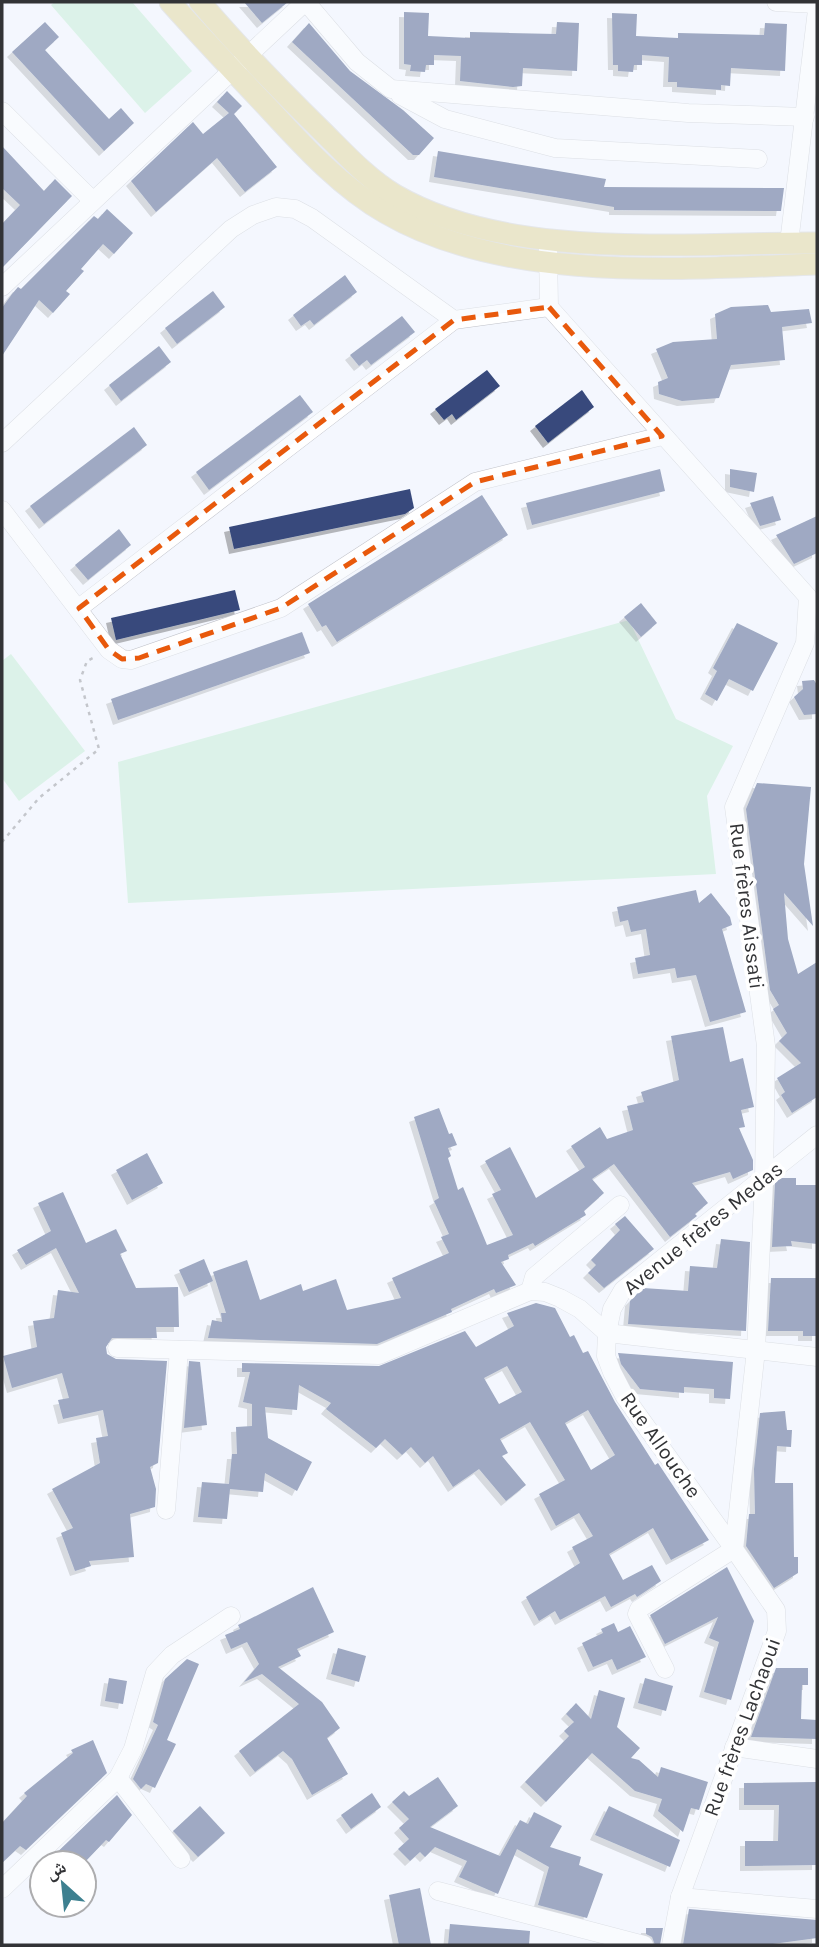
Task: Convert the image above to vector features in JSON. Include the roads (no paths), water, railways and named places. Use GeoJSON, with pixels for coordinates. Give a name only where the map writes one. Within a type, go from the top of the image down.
{"type":"FeatureCollection","features":[{"type":"Feature","properties":{"kind":"main road"},"geometry":{"type":"LineString","coordinates":[[170,2],[367,175],[395,195],[450,220],[548,238],[721,245],[817,243]]}},
{"type":"Feature","properties":{"kind":"main road"},"geometry":{"type":"LineString","coordinates":[[200,2],[239,63],[301,143],[355,192],[384,212],[444,242],[475,251],[548,261],[649,267],[817,264]]}},
{"type":"Feature","properties":{"kind":"street"},"geometry":{"type":"LineString","coordinates":[[2,287],[305,2],[357,62],[391,89],[445,120],[555,148],[758,159]]}},
{"type":"Feature","properties":{"kind":"street"},"geometry":{"type":"LineString","coordinates":[[776,2],[817,4]]}},
{"type":"Feature","properties":{"kind":"street"},"geometry":{"type":"LineString","coordinates":[[789,243],[804,117],[815,62],[817,10]]}},
{"type":"Feature","properties":{"kind":"street"},"geometry":{"type":"LineString","coordinates":[[391,89],[688,113],[804,117]]}},
{"type":"Feature","properties":{"kind":"street"},"geometry":{"type":"LineString","coordinates":[[2,111],[92,200]]}},
{"type":"Feature","properties":{"kind":"street"},"geometry":{"type":"LineString","coordinates":[[2,443],[210,247],[253,215],[276,207],[295,209],[312,218],[454,320]]}},
{"type":"Feature","properties":{"kind":"street"},"geometry":{"type":"LineString","coordinates":[[79,608],[454,320],[549,307],[548,238]]}},
{"type":"Feature","properties":{"kind":"street","name":"Rue frères Aissati"},"geometry":{"type":"LineString","coordinates":[[549,307],[662,436],[814,600],[805,642],[734,807],[766,1046],[764,1181],[756,1350]]}},
{"type":"Feature","properties":{"kind":"street"},"geometry":{"type":"LineString","coordinates":[[2,510],[109,650],[122,659],[139,658],[281,608],[475,482],[662,436]]}},
{"type":"Feature","properties":{"kind":"street","name":"Avenue frères Medas"},"geometry":{"type":"LineString","coordinates":[[607,1334],[612,1309],[623,1290],[764,1181],[817,1135]]}},
{"type":"Feature","properties":{"kind":"street"},"geometry":{"type":"LineString","coordinates":[[530,1291],[534,1277],[620,1205]]}},
{"type":"Feature","properties":{"kind":"street"},"geometry":{"type":"LineString","coordinates":[[117,1348],[379,1355],[530,1291],[545,1292],[570,1303],[607,1334],[817,1356]]}},
{"type":"Feature","properties":{"kind":"street","name":"Rue Allouche"},"geometry":{"type":"LineString","coordinates":[[607,1334],[606,1356],[625,1397],[734,1549]]}},
{"type":"Feature","properties":{"kind":"street"},"geometry":{"type":"LineString","coordinates":[[166,1510],[179,1350]]}},
{"type":"Feature","properties":{"kind":"street"},"geometry":{"type":"LineString","coordinates":[[665,1669],[637,1614],[639,1609],[734,1549],[756,1350]]}},
{"type":"Feature","properties":{"kind":"street","name":"Rue frères Lachaoui"},"geometry":{"type":"LineString","coordinates":[[671,1945],[680,1897],[777,1631],[776,1610],[734,1549]]}},
{"type":"Feature","properties":{"kind":"street"},"geometry":{"type":"LineString","coordinates":[[2,1889],[118,1778],[133,1749],[155,1673],[172,1655],[231,1616]]}},
{"type":"Feature","properties":{"kind":"street"},"geometry":{"type":"LineString","coordinates":[[734,1746],[817,1759]]}},
{"type":"Feature","properties":{"kind":"street"},"geometry":{"type":"LineString","coordinates":[[118,1778],[181,1859]]}},
{"type":"Feature","properties":{"kind":"street"},"geometry":{"type":"LineString","coordinates":[[438,1891],[644,1945]]}},
{"type":"Feature","properties":{"kind":"street"},"geometry":{"type":"LineString","coordinates":[[680,1897],[817,1909]]}}]}
